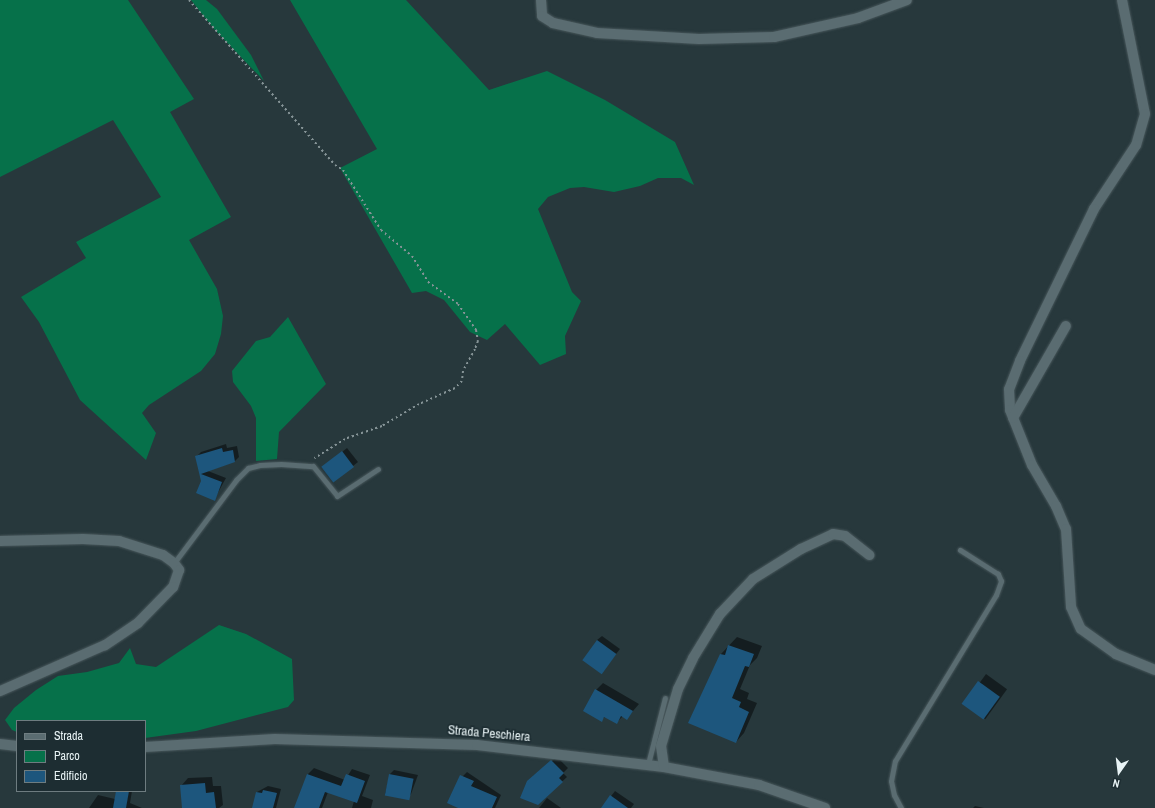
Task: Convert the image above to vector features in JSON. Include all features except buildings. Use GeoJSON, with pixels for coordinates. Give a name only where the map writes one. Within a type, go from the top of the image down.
{"type":"FeatureCollection","features":[{"type":"Feature","properties":{"kind":"street"},"geometry":{"type":"LineString","coordinates":[[541,0],[542,16],[552,23],[597,33],[699,39],[774,37],[858,18],[907,0]]}},
{"type":"Feature","properties":{"kind":"street"},"geometry":{"type":"LineString","coordinates":[[1122,0],[1145,114],[1136,145],[1094,209],[1020,361],[1009,389],[1013,418],[1032,465],[1056,506],[1066,529],[1071,606],[1081,629],[1116,654],[1155,670]]}},
{"type":"Feature","properties":{"kind":"street"},"geometry":{"type":"LineString","coordinates":[[1013,418],[1066,326]]}},
{"type":"Feature","properties":{"kind":"street"},"geometry":{"type":"LineString","coordinates":[[664,767],[661,746],[678,689],[690,664],[720,614],[753,579],[801,549],[832,534],[845,536],[869,555]]}},
{"type":"Feature","properties":{"kind":"street"},"geometry":{"type":"LineString","coordinates":[[0,541],[83,539],[119,541],[143,547],[174,563],[179,570],[173,586],[138,623],[105,645],[0,691]]}},
{"type":"Feature","properties":{"kind":"street","name":"Strada Peschiera"},"geometry":{"type":"LineString","coordinates":[[146,747],[275,739],[477,745],[648,764],[759,785],[825,808]]}},
{"type":"Feature","properties":{"kind":"street"},"geometry":{"type":"LineString","coordinates":[[0,744],[16,746]]}},
{"type":"Feature","properties":{"kind":"lane"},"geometry":{"type":"LineString","coordinates":[[174,563],[236,480],[248,468],[260,465],[313,466],[321,473],[337,496],[378,469]]}},
{"type":"Feature","properties":{"kind":"lane"},"geometry":{"type":"LineString","coordinates":[[901,808],[894,795],[891,781],[895,762],[996,595],[1001,581],[998,574],[960,550]]}},
{"type":"Feature","properties":{"kind":"lane"},"geometry":{"type":"LineString","coordinates":[[648,764],[665,698]]}},
{"type":"Feature","properties":{"kind":"path"},"geometry":{"type":"LineString","coordinates":[[189,0],[335,165],[343,170],[381,230],[412,256],[428,282],[458,304],[476,330],[478,341],[463,371],[462,381],[455,388],[419,404],[382,426],[340,442],[302,466]]}},
{"type":"Feature","properties":{"kind":"green space"},"geometry":{"type":"Polygon","coordinates":[[[0,0],[128,0],[194,99],[170,112],[231,217],[189,240],[217,289],[223,316],[221,334],[215,354],[201,371],[149,405],[142,413],[156,433],[146,460],[80,400],[39,322],[21,297],[86,258],[76,242],[161,197],[113,120],[0,177],[0,0]]]}},
{"type":"Feature","properties":{"kind":"green space"},"geometry":{"type":"Polygon","coordinates":[[[191,0],[206,0],[217,9],[251,55],[264,81],[214,29],[191,0]]]}},
{"type":"Feature","properties":{"kind":"green space"},"geometry":{"type":"Polygon","coordinates":[[[290,0],[406,0],[489,90],[547,71],[605,100],[675,142],[694,185],[681,178],[658,178],[640,186],[614,192],[584,187],[570,188],[548,197],[538,209],[572,292],[581,301],[565,336],[566,354],[540,365],[505,324],[487,340],[470,332],[444,300],[426,291],[412,293],[340,168],[377,149],[290,0]]]}},
{"type":"Feature","properties":{"kind":"green space"},"geometry":{"type":"Polygon","coordinates":[[[288,317],[326,384],[279,432],[277,459],[256,461],[256,418],[251,406],[233,382],[232,371],[256,341],[270,337],[288,317]]]}},
{"type":"Feature","properties":{"kind":"green space"},"geometry":{"type":"Polygon","coordinates":[[[219,625],[246,634],[292,659],[294,700],[288,707],[196,731],[146,738],[146,720],[16,720],[16,732],[12,730],[5,720],[14,708],[36,690],[58,676],[87,672],[119,663],[130,648],[136,664],[156,667],[219,625]]]}}]}
